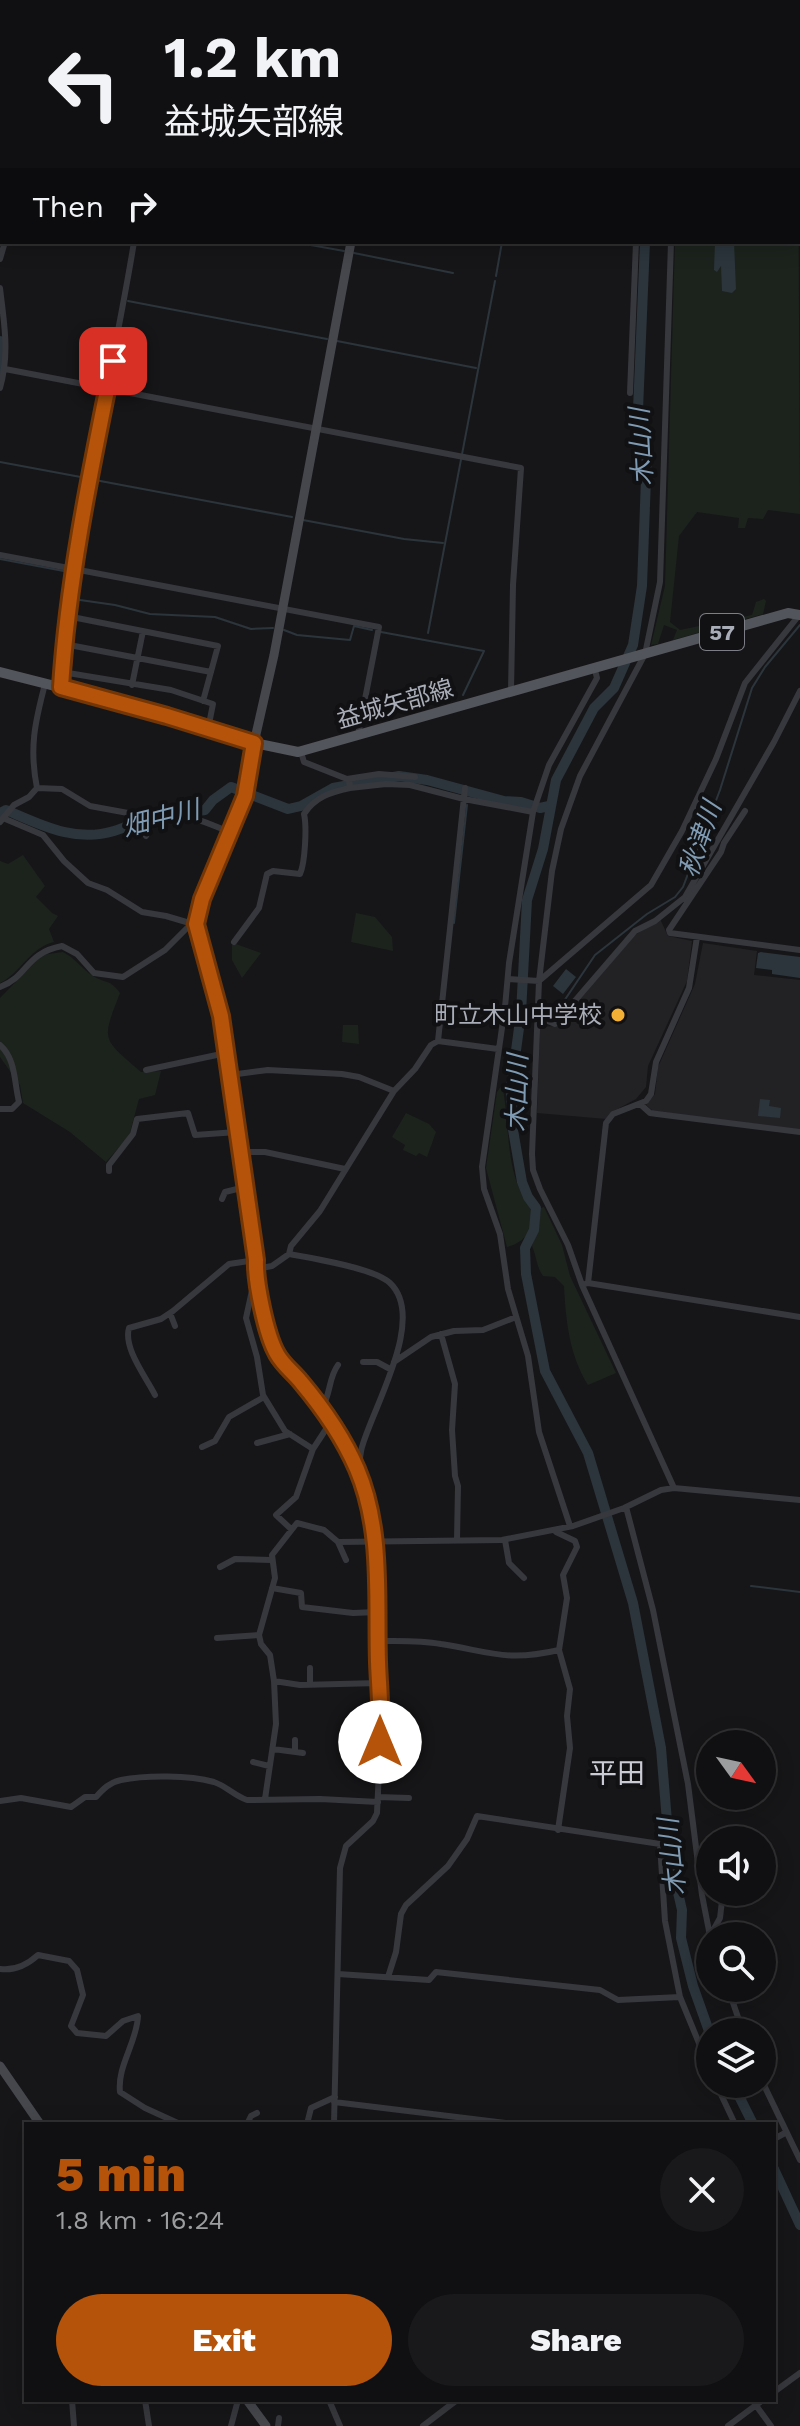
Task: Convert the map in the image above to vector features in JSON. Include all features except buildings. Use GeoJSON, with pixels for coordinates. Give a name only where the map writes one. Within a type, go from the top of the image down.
{"type":"FeatureCollection","features":[{"type":"Feature","properties":{"kind":"main road","name":"益城矢部線"},"geometry":{"type":"LineString","coordinates":[[0,672],[254,743],[301,752],[788,613],[800,615]]}},
{"type":"Feature","properties":{"kind":"street"},"geometry":{"type":"LineString","coordinates":[[61,687],[74,570],[134,244]]}},
{"type":"Feature","properties":{"kind":"street"},"geometry":{"type":"LineString","coordinates":[[313,1449],[285,1431],[264,1397],[246,1318],[256,1260],[221,1016],[196,924],[202,899],[248,786],[351,244]]}},
{"type":"Feature","properties":{"kind":"street"},"geometry":{"type":"LineString","coordinates":[[630,393],[636,244]]}},
{"type":"Feature","properties":{"kind":"street"},"geometry":{"type":"LineString","coordinates":[[671,244],[660,582],[645,654],[580,776],[561,829],[552,871],[538,982],[532,1132],[533,1170],[674,1488]]}},
{"type":"Feature","properties":{"kind":"street"},"geometry":{"type":"LineString","coordinates":[[0,288],[7,335],[5,369],[0,388]]}},
{"type":"Feature","properties":{"kind":"street"},"geometry":{"type":"LineString","coordinates":[[5,369],[521,468],[513,585],[511,691]]}},
{"type":"Feature","properties":{"kind":"street"},"geometry":{"type":"LineString","coordinates":[[0,555],[379,627],[358,735]]}},
{"type":"Feature","properties":{"kind":"street"},"geometry":{"type":"LineString","coordinates":[[508,979],[538,982],[651,885],[682,831],[716,759],[745,683],[800,615]]}},
{"type":"Feature","properties":{"kind":"street"},"geometry":{"type":"LineString","coordinates":[[67,616],[218,646],[203,701]]}},
{"type":"Feature","properties":{"kind":"street"},"geometry":{"type":"LineString","coordinates":[[132,685],[143,631]]}},
{"type":"Feature","properties":{"kind":"street"},"geometry":{"type":"LineString","coordinates":[[64,644],[211,672]]}},
{"type":"Feature","properties":{"kind":"street"},"geometry":{"type":"LineString","coordinates":[[571,1526],[539,1432],[528,1356],[508,1289],[500,1234],[484,1189],[482,1167],[535,808],[549,765],[601,668]]}},
{"type":"Feature","properties":{"kind":"street"},"geometry":{"type":"LineString","coordinates":[[62,672],[171,690],[213,704],[208,729]]}},
{"type":"Feature","properties":{"kind":"street"},"geometry":{"type":"LineString","coordinates":[[37,788],[31,758],[33,733],[45,684]]}},
{"type":"Feature","properties":{"kind":"street"},"geometry":{"type":"LineString","coordinates":[[539,999],[548,1021],[555,1024],[635,931],[655,921],[685,897],[800,691]]}},
{"type":"Feature","properties":{"kind":"street"},"geometry":{"type":"LineString","coordinates":[[301,752],[304,762],[350,783],[410,785],[535,808]]}},
{"type":"Feature","properties":{"kind":"street"},"geometry":{"type":"LineString","coordinates":[[234,942],[259,908],[267,874],[273,871],[300,874],[305,862],[302,854],[306,825],[304,814],[309,807],[323,796],[350,783],[379,774],[415,777]]}},
{"type":"Feature","properties":{"kind":"street"},"geometry":{"type":"LineString","coordinates":[[37,788],[2,819],[43,835],[64,861],[88,883],[107,890],[142,912],[166,916],[189,925],[196,924]]}},
{"type":"Feature","properties":{"kind":"street"},"geometry":{"type":"LineString","coordinates":[[37,788],[71,792],[90,806],[128,813],[147,810],[154,819]]}},
{"type":"Feature","properties":{"kind":"street"},"geometry":{"type":"LineString","coordinates":[[438,1041],[465,794]]}},
{"type":"Feature","properties":{"kind":"street"},"geometry":{"type":"LineString","coordinates":[[745,811],[669,930],[670,933],[800,950]]}},
{"type":"Feature","properties":{"kind":"street"},"geometry":{"type":"LineString","coordinates":[[154,819],[184,815],[230,832]]}},
{"type":"Feature","properties":{"kind":"street"},"geometry":{"type":"LineString","coordinates":[[146,836],[154,819]]}},
{"type":"Feature","properties":{"kind":"street"},"geometry":{"type":"LineString","coordinates":[[0,987],[10,983],[40,952],[62,946],[77,954],[94,973],[123,977],[165,950],[187,928],[196,924]]}},
{"type":"Feature","properties":{"kind":"street"},"geometry":{"type":"LineString","coordinates":[[585,1284],[606,1123],[613,1114],[640,1104],[651,1094],[656,1062],[689,988],[697,937]]}},
{"type":"Feature","properties":{"kind":"street"},"geometry":{"type":"LineString","coordinates":[[255,1273],[289,1254],[291,1246],[320,1211],[394,1091],[415,1069],[431,1045],[438,1041],[498,1049]]}},
{"type":"Feature","properties":{"kind":"street"},"geometry":{"type":"LineString","coordinates":[[0,1045],[13,1064],[19,1102],[12,1109],[0,1109]]}},
{"type":"Feature","properties":{"kind":"street"},"geometry":{"type":"LineString","coordinates":[[146,1070],[226,1053]]}},
{"type":"Feature","properties":{"kind":"street"},"geometry":{"type":"LineString","coordinates":[[230,1075],[268,1070],[342,1074],[359,1077],[394,1091]]}},
{"type":"Feature","properties":{"kind":"street"},"geometry":{"type":"LineString","coordinates":[[640,1104],[650,1113],[800,1132]]}},
{"type":"Feature","properties":{"kind":"street"},"geometry":{"type":"LineString","coordinates":[[109,1171],[109,1165],[133,1134],[137,1119],[188,1113],[195,1135],[237,1132]]}},
{"type":"Feature","properties":{"kind":"street"},"geometry":{"type":"LineString","coordinates":[[240,1152],[265,1152],[345,1169]]}},
{"type":"Feature","properties":{"kind":"street"},"geometry":{"type":"LineString","coordinates":[[222,1199],[225,1192],[245,1187]]}},
{"type":"Feature","properties":{"kind":"street"},"geometry":{"type":"LineString","coordinates":[[289,1254],[348,1265],[389,1282],[399,1298],[403,1317],[392,1365],[362,1447],[358,1472]]}},
{"type":"Feature","properties":{"kind":"street"},"geometry":{"type":"LineString","coordinates":[[155,1395],[130,1345],[128,1331],[131,1327],[161,1319],[229,1264],[256,1260]]}},
{"type":"Feature","properties":{"kind":"street"},"geometry":{"type":"LineString","coordinates":[[255,1273],[275,1352],[321,1409],[358,1472],[374,1539],[381,1727],[378,1800],[375,1818],[346,1846],[340,1868],[334,2122]]}},
{"type":"Feature","properties":{"kind":"street"},"geometry":{"type":"LineString","coordinates":[[585,1284],[800,1317]]}},
{"type":"Feature","properties":{"kind":"street"},"geometry":{"type":"LineString","coordinates":[[170,1313],[175,1326]]}},
{"type":"Feature","properties":{"kind":"street"},"geometry":{"type":"LineString","coordinates":[[363,1362],[392,1365],[431,1337],[454,1331],[483,1330],[516,1317]]}},
{"type":"Feature","properties":{"kind":"street"},"geometry":{"type":"LineString","coordinates":[[441,1334],[455,1384],[452,1430],[458,1486],[457,1540]]}},
{"type":"Feature","properties":{"kind":"street"},"geometry":{"type":"LineString","coordinates":[[321,1409],[338,1365]]}},
{"type":"Feature","properties":{"kind":"street"},"geometry":{"type":"LineString","coordinates":[[202,1447],[215,1441],[229,1417],[264,1397]]}},
{"type":"Feature","properties":{"kind":"street"},"geometry":{"type":"LineString","coordinates":[[291,1529],[276,1515],[296,1497],[313,1449],[330,1423]]}},
{"type":"Feature","properties":{"kind":"street"},"geometry":{"type":"LineString","coordinates":[[257,1443],[290,1434]]}},
{"type":"Feature","properties":{"kind":"street"},"geometry":{"type":"LineString","coordinates":[[338,1542],[374,1539],[505,1540],[552,1532],[625,1508],[661,1490],[674,1488],[800,1500]]}},
{"type":"Feature","properties":{"kind":"street"},"geometry":{"type":"LineString","coordinates":[[625,1508],[653,1610],[688,1784],[707,1922]]}},
{"type":"Feature","properties":{"kind":"street"},"geometry":{"type":"LineString","coordinates":[[265,1799],[276,1724],[270,1655],[261,1644],[259,1635],[275,1578],[271,1560],[274,1550],[301,1522],[324,1530],[338,1542],[346,1560]]}},
{"type":"Feature","properties":{"kind":"street"},"geometry":{"type":"LineString","coordinates":[[552,1532],[566,1535],[575,1541],[577,1547],[563,1575],[567,1598],[559,1650],[570,1689],[567,1716],[570,1748],[558,1830]]}},
{"type":"Feature","properties":{"kind":"street"},"geometry":{"type":"LineString","coordinates":[[505,1540],[509,1563],[524,1578]]}},
{"type":"Feature","properties":{"kind":"street"},"geometry":{"type":"LineString","coordinates":[[220,1567],[235,1559],[271,1560]]}},
{"type":"Feature","properties":{"kind":"street"},"geometry":{"type":"LineString","coordinates":[[272,1588],[301,1593],[302,1607],[353,1613],[377,1612]]}},
{"type":"Feature","properties":{"kind":"street"},"geometry":{"type":"LineString","coordinates":[[217,1638],[259,1635]]}},
{"type":"Feature","properties":{"kind":"street"},"geometry":{"type":"LineString","coordinates":[[378,1641],[439,1644],[493,1656],[519,1658],[559,1650]]}},
{"type":"Feature","properties":{"kind":"street"},"geometry":{"type":"LineString","coordinates":[[310,1668],[310,1684]]}},
{"type":"Feature","properties":{"kind":"street"},"geometry":{"type":"LineString","coordinates":[[274,1681],[379,1683]]}},
{"type":"Feature","properties":{"kind":"street"},"geometry":{"type":"LineString","coordinates":[[273,1749],[299,1753],[295,1740]]}},
{"type":"Feature","properties":{"kind":"street"},"geometry":{"type":"LineString","coordinates":[[253,1762],[269,1766]]}},
{"type":"Feature","properties":{"kind":"street"},"geometry":{"type":"LineString","coordinates":[[0,1801],[21,1798],[71,1807],[85,1797],[96,1797],[105,1786],[121,1779],[182,1776],[218,1783],[247,1800],[409,1798]]}},
{"type":"Feature","properties":{"kind":"street"},"geometry":{"type":"LineString","coordinates":[[388,1977],[396,1952],[401,1914],[406,1905],[448,1866],[467,1839],[477,1816],[660,1844],[665,1921],[680,1997],[696,2036]]}},
{"type":"Feature","properties":{"kind":"street"},"geometry":{"type":"LineString","coordinates":[[0,1969],[26,1965],[38,1955],[69,1961],[77,1970],[83,1987],[80,2005],[71,2026],[77,2033],[106,2036],[123,2021],[138,2016],[137,2031],[118,2080],[120,2092],[176,2122]]}},
{"type":"Feature","properties":{"kind":"street"},"geometry":{"type":"LineString","coordinates":[[338,1974],[429,1980],[436,1972],[600,1990],[618,2000],[680,1997]]}},
{"type":"Feature","properties":{"kind":"street"},"geometry":{"type":"LineString","coordinates":[[0,2066],[39,2122]]}},
{"type":"Feature","properties":{"kind":"street"},"geometry":{"type":"LineString","coordinates":[[770,2098],[800,2160]]}},
{"type":"Feature","properties":{"kind":"street"},"geometry":{"type":"LineString","coordinates":[[714,2104],[723,2099],[734,2122]]}},
{"type":"Feature","properties":{"kind":"street"},"geometry":{"type":"LineString","coordinates":[[308,2122],[311,2108],[334,2100],[499,2122]]}},
{"type":"Feature","properties":{"kind":"street"},"geometry":{"type":"LineString","coordinates":[[249,2122],[257,2113]]}},
{"type":"Feature","properties":{"kind":"street"},"geometry":{"type":"LineString","coordinates":[[776,2138],[785,2133]]}},
{"type":"Feature","properties":{"kind":"street"},"geometry":{"type":"LineString","coordinates":[[776,2391],[800,2373]]}},
{"type":"Feature","properties":{"kind":"street"},"geometry":{"type":"LineString","coordinates":[[72,2402],[74,2426]]}},
{"type":"Feature","properties":{"kind":"street"},"geometry":{"type":"LineString","coordinates":[[145,2402],[149,2426]]}},
{"type":"Feature","properties":{"kind":"street"},"geometry":{"type":"LineString","coordinates":[[231,2426],[237,2402]]}},
{"type":"Feature","properties":{"kind":"street"},"geometry":{"type":"LineString","coordinates":[[330,2402],[340,2426]]}},
{"type":"Feature","properties":{"kind":"street"},"geometry":{"type":"LineString","coordinates":[[423,2426],[454,2402]]}},
{"type":"Feature","properties":{"kind":"street"},"geometry":{"type":"LineString","coordinates":[[251,2403],[266,2426]]}},
{"type":"Feature","properties":{"kind":"street"},"geometry":{"type":"LineString","coordinates":[[728,2426],[754,2403],[771,2426]]}},
{"type":"Feature","properties":{"kind":"shaded area"},"geometry":{"type":"Polygon","coordinates":[[[675,244],[799,244],[800,514],[768,510],[763,519],[748,518],[745,528],[738,528],[739,518],[697,512],[679,536],[670,622],[680,630],[752,615],[756,602],[764,599],[763,614],[673,640],[677,630],[664,625],[658,644],[651,645],[665,586],[675,244]]]}},
{"type":"Feature","properties":{"kind":"shaded area"},"geometry":{"type":"Polygon","coordinates":[[[715,244],[734,244],[736,289],[732,293],[722,291],[721,266],[717,272],[714,270],[715,244]]]}},
{"type":"Feature","properties":{"kind":"shaded area"},"geometry":{"type":"Polygon","coordinates":[[[23,855],[45,886],[36,897],[58,916],[49,929],[54,942],[31,955],[0,983],[0,861],[8,864],[23,855]]]}},
{"type":"Feature","properties":{"kind":"shaded area"},"geometry":{"type":"Polygon","coordinates":[[[356,913],[375,917],[392,937],[393,951],[351,942],[356,913]]]}},
{"type":"Feature","properties":{"kind":"shaded area","name":"町立木山中学校"},"geometry":{"type":"Polygon","coordinates":[[[660,919],[668,936],[692,941],[687,981],[648,1066],[646,1087],[636,1099],[612,1112],[606,1119],[537,1113],[540,1027],[557,1026],[635,935],[660,919]]]}},
{"type":"Feature","properties":{"kind":"shaded area"},"geometry":{"type":"Polygon","coordinates":[[[703,943],[757,951],[754,975],[800,980],[800,1130],[653,1111],[646,1105],[655,1094],[658,1067],[695,984],[703,943]]]}},
{"type":"Feature","properties":{"kind":"shaded area"},"geometry":{"type":"Polygon","coordinates":[[[232,945],[261,953],[242,978],[232,960],[232,945]]]}},
{"type":"Feature","properties":{"kind":"shaded area"},"geometry":{"type":"Polygon","coordinates":[[[63,952],[120,993],[108,1031],[112,1045],[141,1072],[161,1071],[155,1095],[139,1099],[129,1136],[106,1162],[70,1132],[23,1103],[20,1085],[0,1057],[0,998],[42,955],[63,952]]]}},
{"type":"Feature","properties":{"kind":"shaded area"},"geometry":{"type":"Polygon","coordinates":[[[758,953],[800,957],[800,978],[756,968],[758,953]]]}},
{"type":"Feature","properties":{"kind":"shaded area"},"geometry":{"type":"Polygon","coordinates":[[[566,969],[576,977],[563,994],[553,986],[566,969]]]}},
{"type":"Feature","properties":{"kind":"shaded area"},"geometry":{"type":"Polygon","coordinates":[[[343,1025],[358,1025],[359,1044],[342,1042],[343,1025]]]}},
{"type":"Feature","properties":{"kind":"shaded area"},"geometry":{"type":"Polygon","coordinates":[[[502,1085],[513,1168],[532,1215],[526,1236],[507,1247],[486,1168],[497,1092],[502,1085]]]}},
{"type":"Feature","properties":{"kind":"shaded area"},"geometry":{"type":"Polygon","coordinates":[[[760,1099],[770,1100],[769,1106],[781,1108],[780,1118],[758,1116],[760,1099]]]}},
{"type":"Feature","properties":{"kind":"shaded area"},"geometry":{"type":"Polygon","coordinates":[[[406,1113],[429,1124],[436,1132],[427,1157],[403,1150],[405,1145],[392,1137],[406,1113]]]}},
{"type":"Feature","properties":{"kind":"shaded area"},"geometry":{"type":"Polygon","coordinates":[[[544,1207],[562,1245],[570,1276],[616,1373],[588,1385],[567,1325],[564,1286],[555,1277],[543,1276],[532,1246],[541,1208],[544,1207]]]}},
{"type":"Feature","properties":{"kind":"waterway"},"geometry":{"type":"LineString","coordinates":[[305,244],[344,251]]}},
{"type":"Feature","properties":{"kind":"waterway"},"geometry":{"type":"LineString","coordinates":[[496,276],[502,244]]}},
{"type":"Feature","properties":{"kind":"waterway","name":"木山川"},"geometry":{"type":"LineString","coordinates":[[645,244],[638,410],[647,452],[642,586],[633,645],[614,688],[594,708],[556,780],[543,849],[527,900],[521,1013],[511,1088],[512,1124],[522,1182],[536,1208],[534,1230],[525,1248],[526,1274],[545,1371],[588,1453],[633,1603],[661,1748],[670,1858],[682,1910],[681,1938],[704,2018]]}},
{"type":"Feature","properties":{"kind":"waterway"},"geometry":{"type":"LineString","coordinates":[[354,253],[453,273]]}},
{"type":"Feature","properties":{"kind":"waterway"},"geometry":{"type":"LineString","coordinates":[[428,633],[495,281]]}},
{"type":"Feature","properties":{"kind":"waterway"},"geometry":{"type":"LineString","coordinates":[[128,301],[327,339]]}},
{"type":"Feature","properties":{"kind":"waterway"},"geometry":{"type":"LineString","coordinates":[[0,341],[0,374]]}},
{"type":"Feature","properties":{"kind":"waterway"},"geometry":{"type":"LineString","coordinates":[[337,341],[476,368]]}},
{"type":"Feature","properties":{"kind":"waterway"},"geometry":{"type":"LineString","coordinates":[[0,462],[86,478]]}},
{"type":"Feature","properties":{"kind":"waterway"},"geometry":{"type":"LineString","coordinates":[[95,480],[292,517]]}},
{"type":"Feature","properties":{"kind":"waterway"},"geometry":{"type":"LineString","coordinates":[[303,520],[443,543]]}},
{"type":"Feature","properties":{"kind":"waterway"},"geometry":{"type":"LineString","coordinates":[[0,559],[69,572]]}},
{"type":"Feature","properties":{"kind":"waterway"},"geometry":{"type":"LineString","coordinates":[[78,574],[76,596],[80,600],[150,614],[215,617],[251,629],[273,628]]}},
{"type":"Feature","properties":{"kind":"waterway","name":"秋津川"},"geometry":{"type":"LineString","coordinates":[[548,1013],[564,1001],[595,955],[647,914],[675,897],[683,887],[720,790],[752,688],[800,625]]}},
{"type":"Feature","properties":{"kind":"waterway"},"geometry":{"type":"LineString","coordinates":[[284,630],[297,635],[350,640],[354,626],[372,630]]}},
{"type":"Feature","properties":{"kind":"waterway"},"geometry":{"type":"LineString","coordinates":[[381,632],[484,651],[463,695]]}},
{"type":"Feature","properties":{"kind":"waterway","name":"畑中川"},"geometry":{"type":"LineString","coordinates":[[0,813],[6,810],[72,834],[100,834],[174,810],[205,810],[231,787],[288,809],[301,806],[333,788],[399,776],[427,780],[504,801],[540,808],[549,806]]}},
{"type":"Feature","properties":{"kind":"waterway"},"geometry":{"type":"LineString","coordinates":[[454,923],[467,805]]}},
{"type":"Feature","properties":{"kind":"waterway"},"geometry":{"type":"LineString","coordinates":[[521,1013],[531,1012]]}},
{"type":"Feature","properties":{"kind":"waterway"},"geometry":{"type":"LineString","coordinates":[[751,1586],[800,1592]]}},
{"type":"Feature","properties":{"kind":"waterway","name":"木山川"},"geometry":{"type":"LineString","coordinates":[[740,2098],[752,2122]]}},
{"type":"Feature","properties":{"kind":"waterway","name":"木山川"},"geometry":{"type":"LineString","coordinates":[[776,2173],[800,2225]]}},
{"type":"Feature","properties":{"kind":"place","name":"町立木山中学校"},"geometry":{"type":"Point","coordinates":[618,1015]}},
{"type":"Feature","properties":{"kind":"district","name":"平田"},"geometry":{"type":"Point","coordinates":[617,1773]}},
{"type":"Feature","properties":{"kind":"route"},"geometry":{"type":"LineString","coordinates":[[113,361],[74,570],[61,687],[254,743],[245,796],[202,899],[196,924],[221,1016],[256,1260],[255,1277],[270,1340],[275,1352],[317,1403],[348,1450],[368,1506],[377,1586],[380,1742]]}}]}
